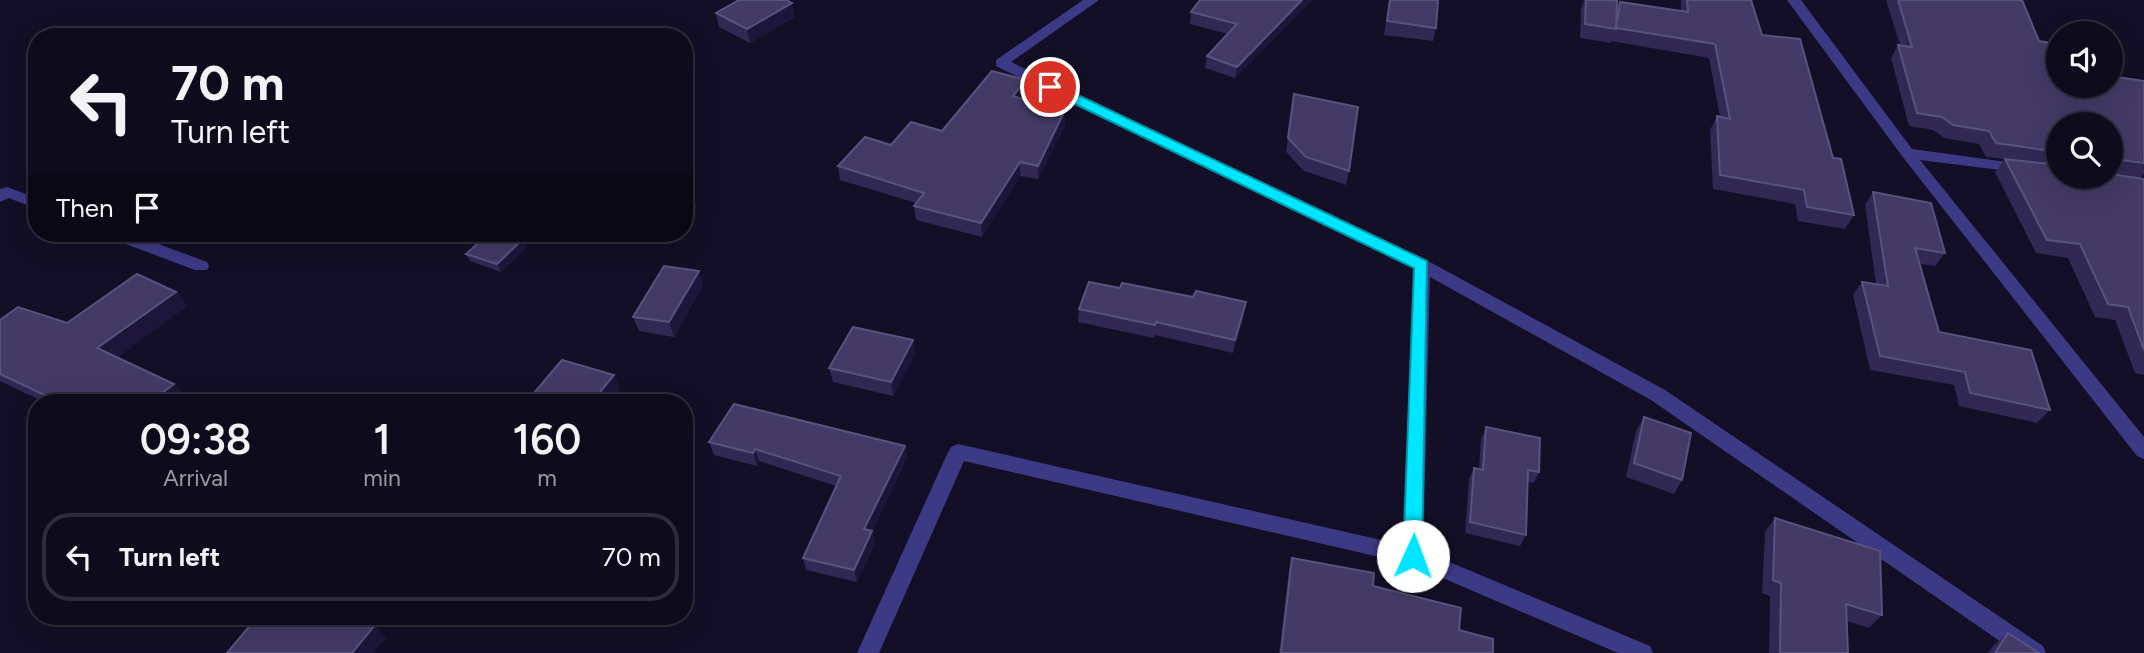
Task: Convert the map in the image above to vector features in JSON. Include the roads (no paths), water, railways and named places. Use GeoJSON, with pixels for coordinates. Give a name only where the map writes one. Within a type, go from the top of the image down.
{"type":"FeatureCollection","features":[{"type":"Feature","properties":{"kind":"street"},"geometry":{"type":"LineString","coordinates":[[1093,0],[1001,63],[1422,265],[1658,396],[2035,653]]}},
{"type":"Feature","properties":{"kind":"street"},"geometry":{"type":"LineString","coordinates":[[1794,0],[1907,153],[2144,451]]}},
{"type":"Feature","properties":{"kind":"street"},"geometry":{"type":"LineString","coordinates":[[1907,153],[2046,172]]}},
{"type":"Feature","properties":{"kind":"street"},"geometry":{"type":"LineString","coordinates":[[0,197],[7,192],[28,200]]}},
{"type":"Feature","properties":{"kind":"street"},"geometry":{"type":"LineString","coordinates":[[137,242],[201,266]]}},
{"type":"Feature","properties":{"kind":"street"},"geometry":{"type":"LineString","coordinates":[[1413,556],[1422,265]]}},
{"type":"Feature","properties":{"kind":"street"},"geometry":{"type":"LineString","coordinates":[[868,653],[958,452],[1413,556],[1642,653]]}}]}
